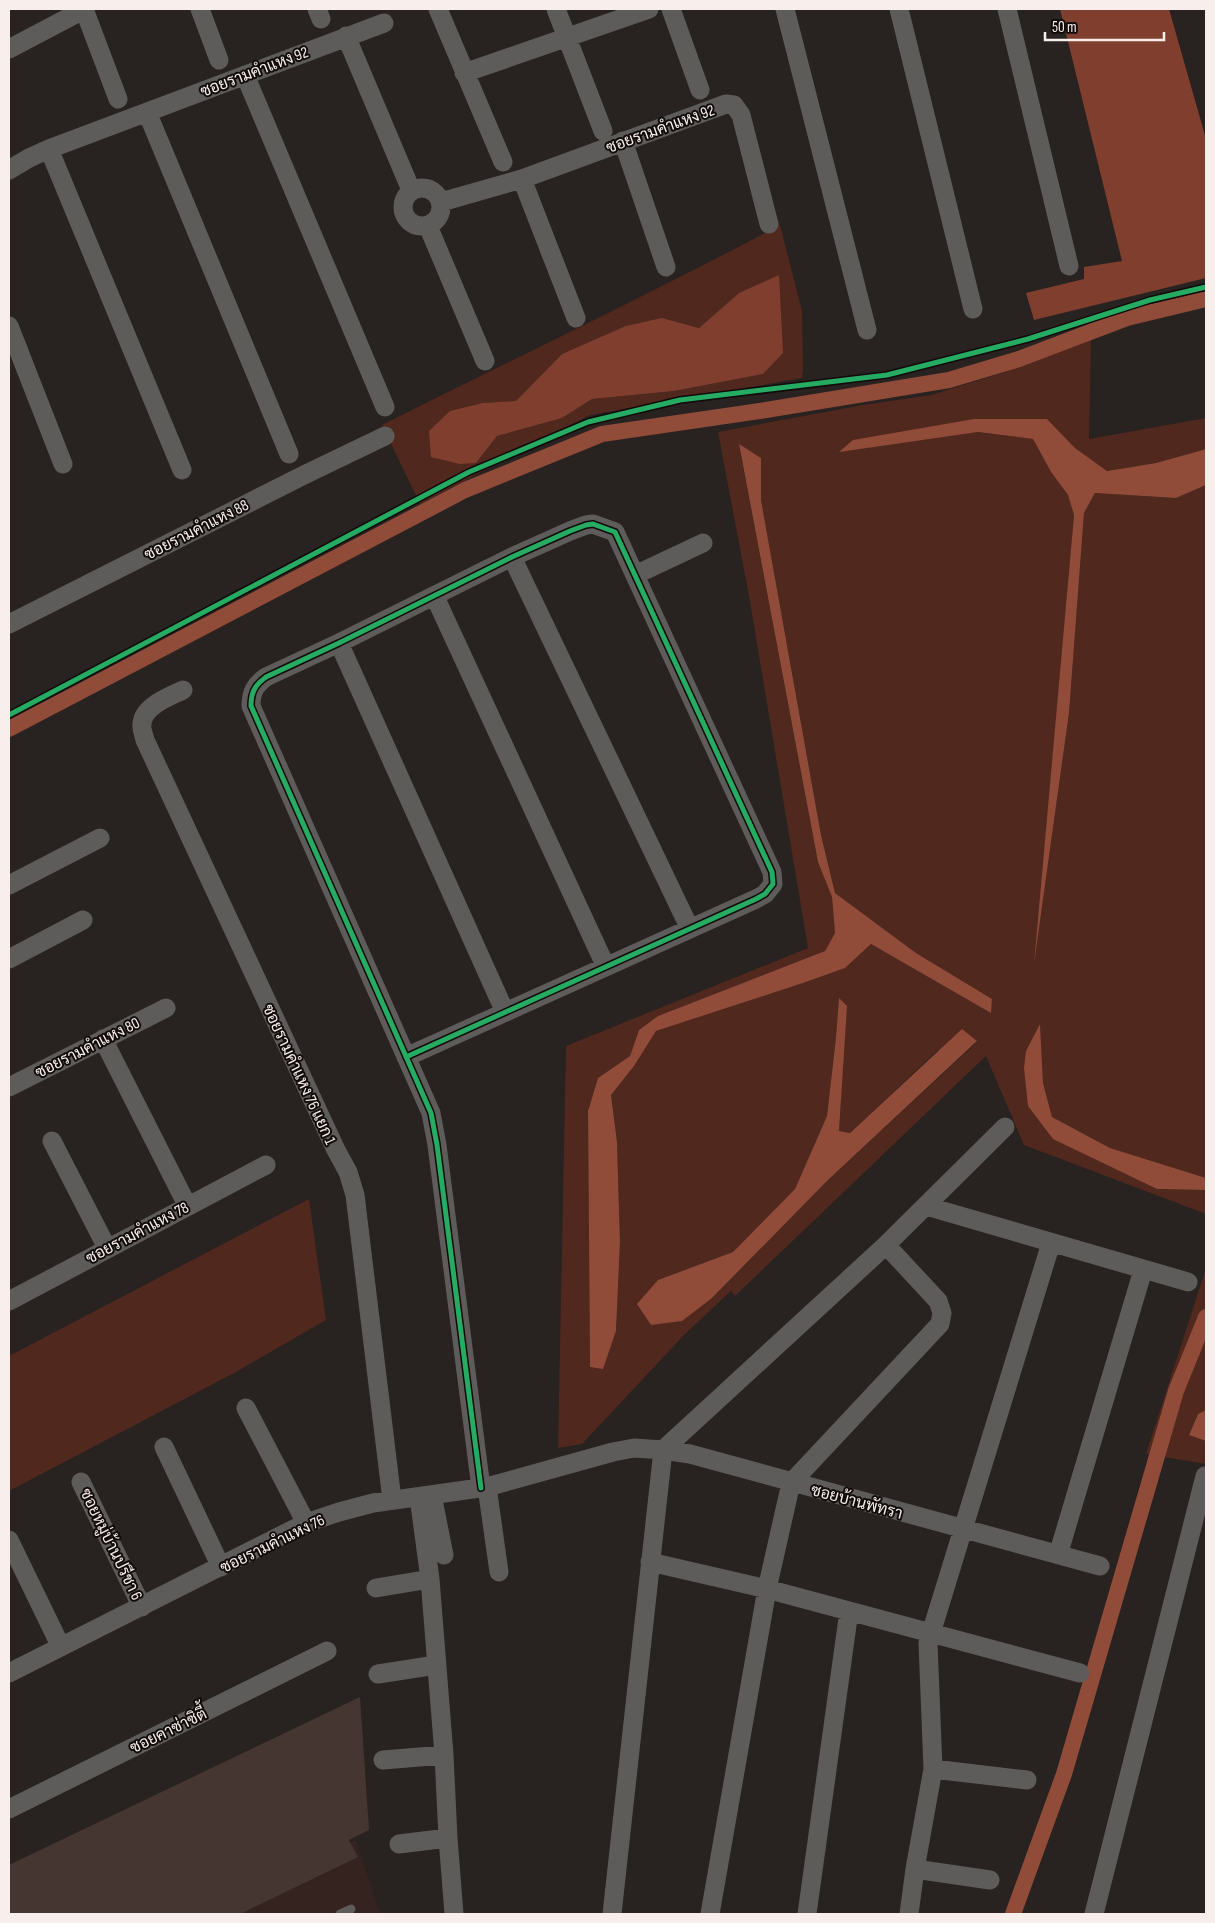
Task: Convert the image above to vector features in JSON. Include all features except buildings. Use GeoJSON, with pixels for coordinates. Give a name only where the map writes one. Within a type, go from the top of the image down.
{"type":"FeatureCollection","features":[{"type":"Feature","properties":{"kind":"street"},"geometry":{"type":"LineString","coordinates":[[9,49],[85,9],[118,99]]}},
{"type":"Feature","properties":{"kind":"street"},"geometry":{"type":"LineString","coordinates":[[200,9],[219,60]]}},
{"type":"Feature","properties":{"kind":"street"},"geometry":{"type":"LineString","coordinates":[[438,9],[504,162]]}},
{"type":"Feature","properties":{"kind":"street"},"geometry":{"type":"LineString","coordinates":[[556,9],[604,131]]}},
{"type":"Feature","properties":{"kind":"street"},"geometry":{"type":"LineString","coordinates":[[464,72],[649,9]]}},
{"type":"Feature","properties":{"kind":"street"},"geometry":{"type":"LineString","coordinates":[[671,9],[700,90]]}},
{"type":"Feature","properties":{"kind":"street"},"geometry":{"type":"LineString","coordinates":[[785,9],[867,330]]}},
{"type":"Feature","properties":{"kind":"street"},"geometry":{"type":"LineString","coordinates":[[899,9],[973,309]]}},
{"type":"Feature","properties":{"kind":"street"},"geometry":{"type":"LineString","coordinates":[[1007,9],[1070,266]]}},
{"type":"Feature","properties":{"kind":"street","name":"ซอยรามคําแหง 92"},"geometry":{"type":"LineString","coordinates":[[9,170],[29,158],[49,150],[245,74],[384,23]]}},
{"type":"Feature","properties":{"kind":"street"},"geometry":{"type":"LineString","coordinates":[[346,36],[411,190]]}},
{"type":"Feature","properties":{"kind":"street"},"geometry":{"type":"LineString","coordinates":[[245,74],[385,407]]}},
{"type":"Feature","properties":{"kind":"street","name":"ซอยรามคําแหง 92"},"geometry":{"type":"LineString","coordinates":[[440,202],[522,179],[726,104],[734,105],[742,115],[769,224]]}},
{"type":"Feature","properties":{"kind":"street"},"geometry":{"type":"LineString","coordinates":[[147,112],[289,454]]}},
{"type":"Feature","properties":{"kind":"street"},"geometry":{"type":"LineString","coordinates":[[623,141],[666,267]]}},
{"type":"Feature","properties":{"kind":"street"},"geometry":{"type":"LineString","coordinates":[[49,150],[182,470]]}},
{"type":"Feature","properties":{"kind":"street"},"geometry":{"type":"LineString","coordinates":[[522,179],[576,318]]}},
{"type":"Feature","properties":{"kind":"street"},"geometry":{"type":"LineString","coordinates":[[416,188],[428,189],[438,196],[440,214],[428,226],[416,226],[405,218],[402,206],[403,200],[411,190],[416,188]]}},
{"type":"Feature","properties":{"kind":"street"},"geometry":{"type":"LineString","coordinates":[[428,226],[485,361]]}},
{"type":"Feature","properties":{"kind":"street"},"geometry":{"type":"LineString","coordinates":[[9,326],[63,464]]}},
{"type":"Feature","properties":{"kind":"street","name":"ซอยรามคำแหง 88"},"geometry":{"type":"LineString","coordinates":[[9,624],[385,436]]}},
{"type":"Feature","properties":{"kind":"street"},"geometry":{"type":"LineString","coordinates":[[406,1057],[765,894],[773,884],[772,872],[615,532],[593,524],[570,531],[512,557],[339,644],[266,677],[257,684],[251,694],[251,706],[431,1114],[437,1145],[484,1487],[499,1572]]}},
{"type":"Feature","properties":{"kind":"street"},"geometry":{"type":"LineString","coordinates":[[635,575],[703,543]]}},
{"type":"Feature","properties":{"kind":"street"},"geometry":{"type":"LineString","coordinates":[[512,557],[690,929]]}},
{"type":"Feature","properties":{"kind":"street"},"geometry":{"type":"LineString","coordinates":[[435,597],[606,967]]}},
{"type":"Feature","properties":{"kind":"street"},"geometry":{"type":"LineString","coordinates":[[339,644],[505,1012]]}},
{"type":"Feature","properties":{"kind":"street","name":"ซอยรามคำแหง 76 แยก 1"},"geometry":{"type":"LineString","coordinates":[[183,690],[159,702],[149,711],[143,719],[142,725],[145,740],[336,1150],[348,1172],[355,1195],[392,1500]]}},
{"type":"Feature","properties":{"kind":"street"},"geometry":{"type":"LineString","coordinates":[[9,885],[100,838]]}},
{"type":"Feature","properties":{"kind":"street"},"geometry":{"type":"LineString","coordinates":[[9,959],[83,920]]}},
{"type":"Feature","properties":{"kind":"street","name":"ซอยรามคำแหง 80"},"geometry":{"type":"LineString","coordinates":[[9,1087],[166,1008]]}},
{"type":"Feature","properties":{"kind":"street"},"geometry":{"type":"LineString","coordinates":[[102,1039],[187,1205]]}},
{"type":"Feature","properties":{"kind":"street"},"geometry":{"type":"LineString","coordinates":[[612,1914],[663,1450],[886,1244],[1005,1127]]}},
{"type":"Feature","properties":{"kind":"street"},"geometry":{"type":"LineString","coordinates":[[52,1140],[107,1248]]}},
{"type":"Feature","properties":{"kind":"street","name":"ซอยรามคำแหง 78"},"geometry":{"type":"LineString","coordinates":[[11,1295],[107,1248],[266,1165]]}},
{"type":"Feature","properties":{"kind":"street"},"geometry":{"type":"LineString","coordinates":[[926,1206],[1188,1282]]}},
{"type":"Feature","properties":{"kind":"street"},"geometry":{"type":"LineString","coordinates":[[909,1914],[932,1768],[928,1642],[1051,1243]]}},
{"type":"Feature","properties":{"kind":"street"},"geometry":{"type":"LineString","coordinates":[[710,1914],[767,1589],[791,1483],[940,1324],[942,1313],[938,1301],[886,1244]]}},
{"type":"Feature","properties":{"kind":"street"},"geometry":{"type":"LineString","coordinates":[[1058,1555],[1143,1270]]}},
{"type":"Feature","properties":{"kind":"street"},"geometry":{"type":"LineString","coordinates":[[246,1408],[306,1523]]}},
{"type":"Feature","properties":{"kind":"street"},"geometry":{"type":"LineString","coordinates":[[164,1447],[221,1567]]}},
{"type":"Feature","properties":{"kind":"street","name":"ซอยบ้านพัทรา"},"geometry":{"type":"LineString","coordinates":[[612,1452],[634,1448],[690,1454],[1100,1566]]}},
{"type":"Feature","properties":{"kind":"street","name":"ซอยรามคำแหง 76"},"geometry":{"type":"LineString","coordinates":[[9,1673],[306,1523],[373,1503],[484,1487],[612,1452]]}},
{"type":"Feature","properties":{"kind":"street"},"geometry":{"type":"LineString","coordinates":[[1094,1914],[1205,1476]]}},
{"type":"Feature","properties":{"kind":"street","name":"ซอยหมู่บ้านปรีชา 6"},"geometry":{"type":"LineString","coordinates":[[81,1482],[142,1607]]}},
{"type":"Feature","properties":{"kind":"street"},"geometry":{"type":"LineString","coordinates":[[425,1496],[444,1554]]}},
{"type":"Feature","properties":{"kind":"street"},"geometry":{"type":"LineString","coordinates":[[425,1496],[454,1914]]}},
{"type":"Feature","properties":{"kind":"street"},"geometry":{"type":"LineString","coordinates":[[9,1540],[61,1647]]}},
{"type":"Feature","properties":{"kind":"street"},"geometry":{"type":"LineString","coordinates":[[650,1562],[767,1589],[1080,1673]]}},
{"type":"Feature","properties":{"kind":"street"},"geometry":{"type":"LineString","coordinates":[[376,1588],[430,1579]]}},
{"type":"Feature","properties":{"kind":"street"},"geometry":{"type":"LineString","coordinates":[[808,1914],[849,1611]]}},
{"type":"Feature","properties":{"kind":"street","name":"ซอยคาซ่าซิตี้"},"geometry":{"type":"LineString","coordinates":[[9,1809],[327,1651]]}},
{"type":"Feature","properties":{"kind":"street"},"geometry":{"type":"LineString","coordinates":[[378,1674],[436,1666]]}},
{"type":"Feature","properties":{"kind":"street"},"geometry":{"type":"LineString","coordinates":[[383,1760],[444,1755]]}},
{"type":"Feature","properties":{"kind":"street"},"geometry":{"type":"LineString","coordinates":[[932,1768],[1027,1780]]}},
{"type":"Feature","properties":{"kind":"street"},"geometry":{"type":"LineString","coordinates":[[399,1844],[448,1838]]}},
{"type":"Feature","properties":{"kind":"street"},"geometry":{"type":"LineString","coordinates":[[915,1870],[990,1880]]}},
{"type":"Feature","properties":{"kind":"lane"},"geometry":{"type":"LineString","coordinates":[[340,1914],[351,1909]]}},
{"type":"Feature","properties":{"kind":"shaded area"},"geometry":{"type":"Polygon","coordinates":[[[1060,9],[1169,9],[1206,139],[1206,278],[1034,320],[1026,293],[1084,279],[1084,267],[1122,261],[1060,9]]]}},
{"type":"Feature","properties":{"kind":"shaded area"},"geometry":{"type":"Polygon","coordinates":[[[780,225],[802,311],[802,378],[590,415],[420,504],[382,425],[780,225]],[[779,276],[739,293],[699,328],[662,318],[562,354],[516,401],[483,403],[476,463],[497,436],[562,418],[592,399],[674,391],[763,374],[779,276]]]}},
{"type":"Feature","properties":{"kind":"shaded area"},"geometry":{"type":"Polygon","coordinates":[[[779,275],[783,353],[763,374],[674,391],[592,399],[562,418],[497,436],[476,463],[460,464],[431,457],[429,431],[450,411],[483,403],[516,401],[562,354],[626,326],[662,318],[699,328],[739,293],[779,275]]]}},
{"type":"Feature","properties":{"kind":"shaded area"},"geometry":{"type":"Polygon","coordinates":[[[1091,339],[1089,439],[1206,418],[1206,449],[1156,463],[1107,471],[1075,448],[1047,419],[839,451],[978,432],[1033,439],[1051,472],[1068,495],[1074,515],[1036,949],[1069,713],[1084,513],[1095,493],[1176,498],[1206,485],[1206,1178],[1110,1148],[1052,1117],[1043,1083],[1040,1025],[1026,1051],[1028,1106],[1157,1189],[1206,1190],[1206,1214],[1024,1145],[986,1056],[735,1296],[731,1291],[685,1334],[582,1444],[558,1448],[566,1046],[808,948],[749,596],[718,432],[863,405],[931,395],[1002,373],[1091,339]],[[739,445],[818,862],[832,897],[835,933],[825,951],[658,1016],[639,1030],[630,1056],[598,1078],[588,1111],[590,1367],[603,1368],[616,1331],[620,1242],[617,1142],[611,1095],[634,1066],[656,1031],[845,968],[871,944],[990,1012],[992,999],[916,953],[835,893],[821,835],[761,500],[761,458],[739,445]],[[839,999],[827,1116],[795,1189],[733,1252],[658,1280],[712,1298],[828,1180],[977,1042],[937,1051],[850,1133],[839,1131],[841,1098],[839,999]]]}},
{"type":"Feature","properties":{"kind":"shaded area"},"geometry":{"type":"Polygon","coordinates":[[[974,419],[1047,419],[1075,448],[1107,471],[1156,463],[1206,449],[1206,485],[1176,498],[1095,493],[1084,513],[1069,713],[1034,964],[1074,515],[1068,495],[1051,472],[1033,439],[978,432],[839,452],[853,440],[974,419]]]}},
{"type":"Feature","properties":{"kind":"shaded area"},"geometry":{"type":"Polygon","coordinates":[[[739,444],[761,458],[761,500],[821,835],[835,893],[916,953],[992,999],[991,1013],[871,944],[845,968],[656,1031],[634,1066],[611,1095],[617,1142],[620,1242],[616,1331],[603,1369],[590,1367],[588,1111],[598,1078],[630,1056],[639,1030],[658,1016],[825,951],[835,933],[832,897],[818,862],[739,444]]]}},
{"type":"Feature","properties":{"kind":"shaded area"},"geometry":{"type":"Polygon","coordinates":[[[839,998],[847,1006],[839,1131],[850,1133],[962,1029],[977,1041],[828,1180],[712,1298],[682,1321],[651,1325],[637,1304],[658,1280],[733,1252],[795,1189],[827,1116],[839,998]]]}},
{"type":"Feature","properties":{"kind":"shaded area"},"geometry":{"type":"Polygon","coordinates":[[[1040,1024],[1043,1083],[1052,1117],[1110,1148],[1206,1178],[1206,1190],[1157,1189],[1053,1139],[1028,1106],[1024,1068],[1026,1051],[1040,1024]]]}},
{"type":"Feature","properties":{"kind":"shaded area"},"geometry":{"type":"Polygon","coordinates":[[[309,1199],[326,1320],[234,1373],[9,1491],[9,1356],[309,1199]]]}},
{"type":"Feature","properties":{"kind":"shaded area"},"geometry":{"type":"Polygon","coordinates":[[[1206,1268],[1206,1410],[1198,1414],[1189,1434],[1206,1441],[1206,1464],[1146,1454],[1206,1268]]]}},
{"type":"Feature","properties":{"kind":"shaded area"},"geometry":{"type":"Polygon","coordinates":[[[1206,1410],[1206,1441],[1189,1435],[1198,1414],[1206,1410]]]}},
{"type":"Feature","properties":{"kind":"shaded area"},"geometry":{"type":"Polygon","coordinates":[[[356,1840],[380,1914],[203,1914],[356,1840]]]}},
{"type":"Feature","properties":{"kind":"waterway"},"geometry":{"type":"LineString","coordinates":[[9,729],[465,490],[602,434],[766,410],[949,380],[1019,359],[1127,318],[1206,299]]}},
{"type":"Feature","properties":{"kind":"waterway"},"geometry":{"type":"LineString","coordinates":[[1013,1914],[1064,1774],[1176,1391],[1206,1317]]}},
{"type":"Feature","properties":{"kind":"cycle path"},"geometry":{"type":"LineString","coordinates":[[9,715],[469,472],[588,422],[680,400],[887,375],[1028,339],[1150,300],[1206,287]]}},
{"type":"Feature","properties":{"kind":"cycle path"},"geometry":{"type":"LineString","coordinates":[[406,1057],[756,899],[765,894],[773,884],[772,872],[615,532],[593,524],[586,525],[512,557],[266,677],[256,686],[252,697],[251,706],[431,1113],[437,1145],[481,1488]]}}]}
